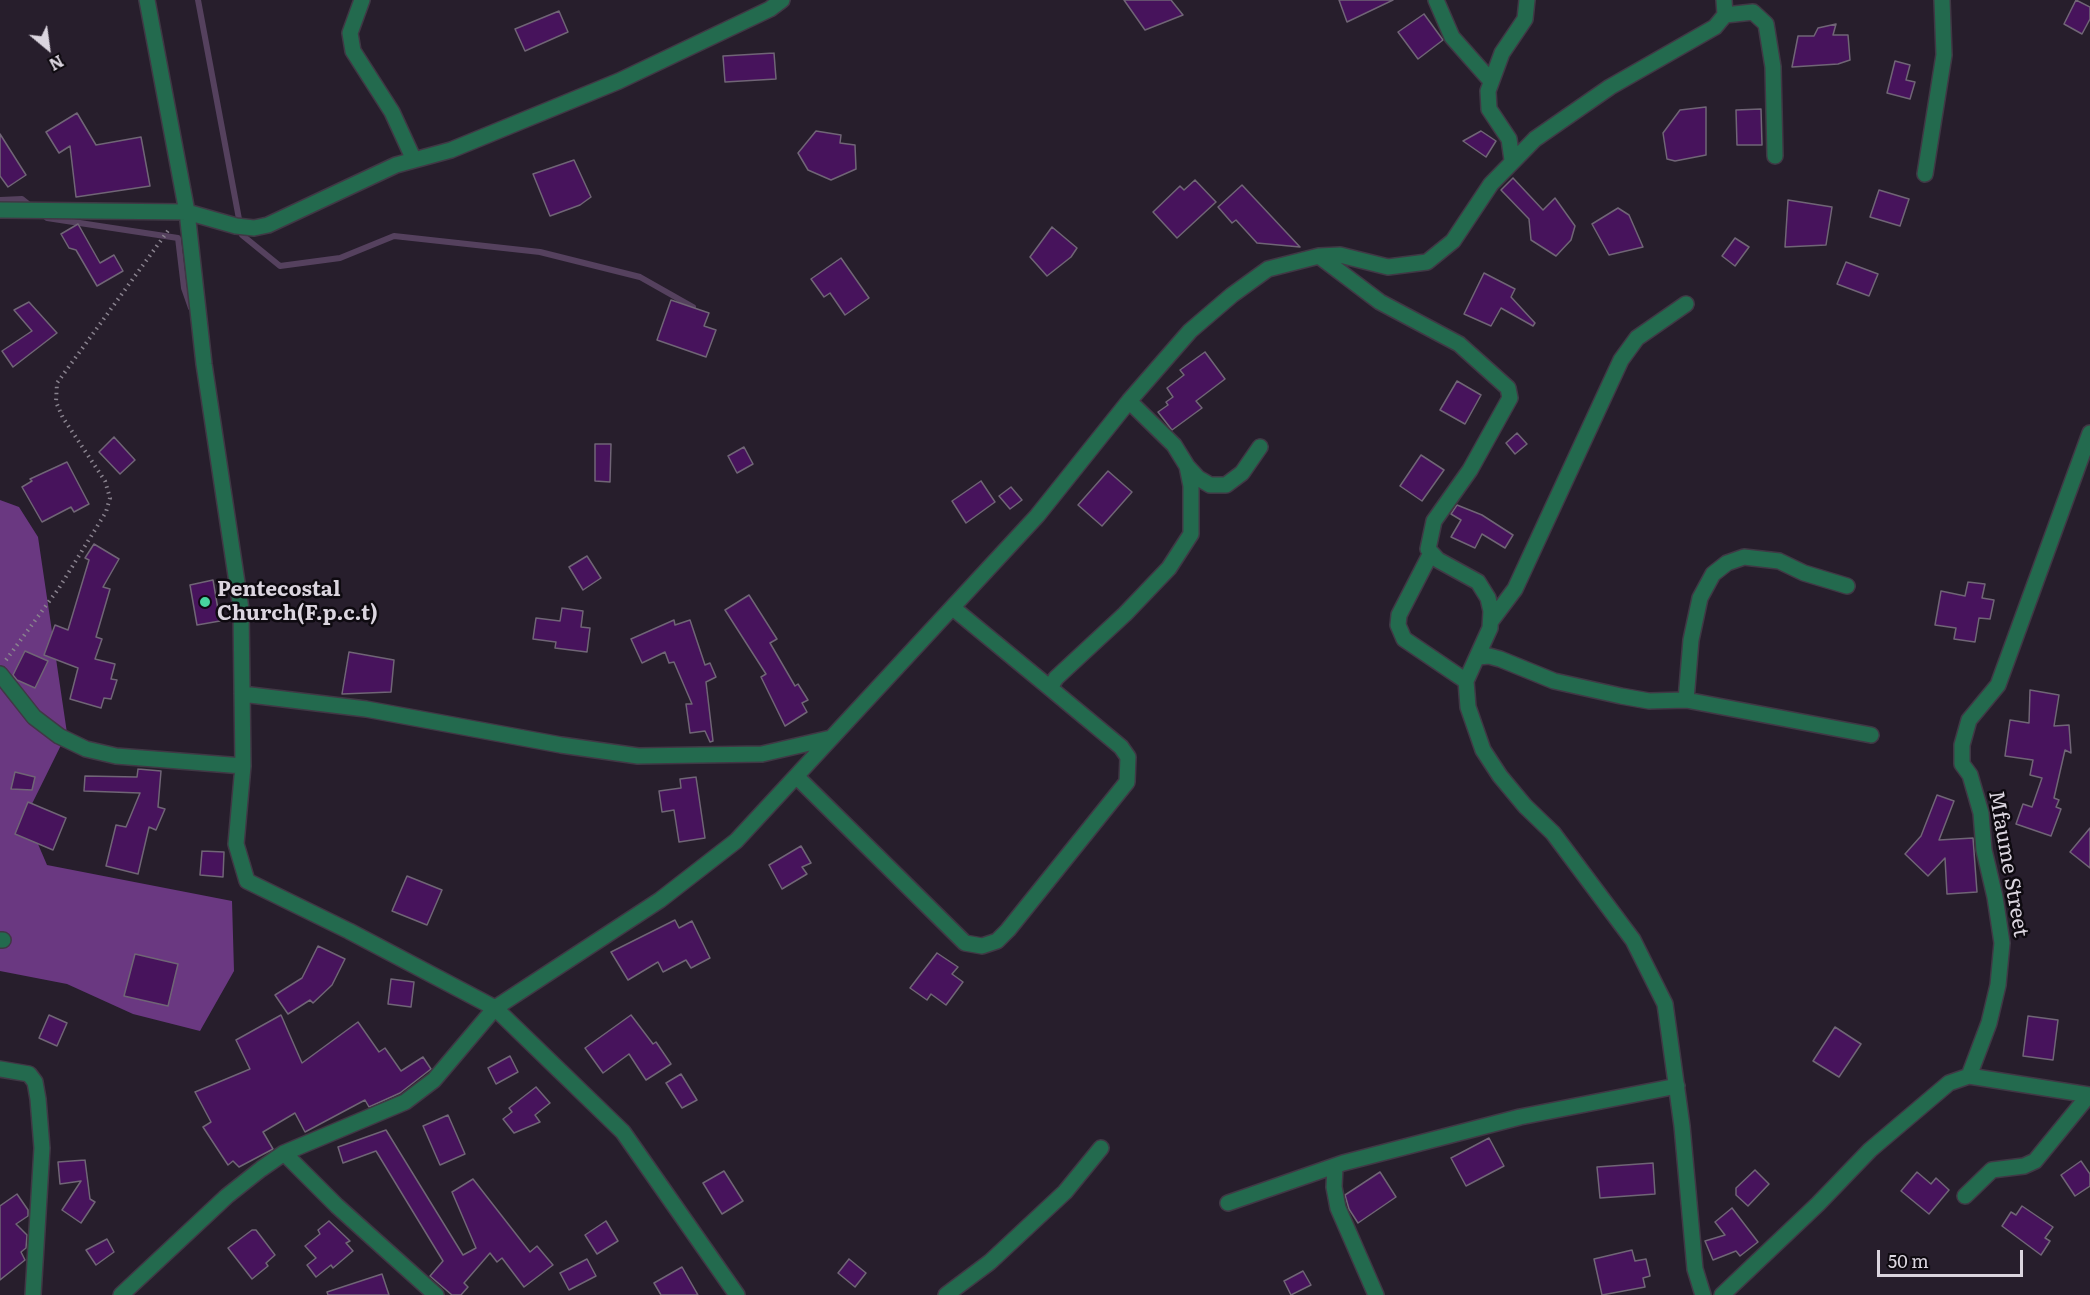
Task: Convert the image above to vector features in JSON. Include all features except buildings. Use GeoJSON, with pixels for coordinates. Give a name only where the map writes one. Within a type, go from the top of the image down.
{"type":"FeatureCollection","features":[{"type":"Feature","properties":{"kind":"street"},"geometry":{"type":"LineString","coordinates":[[147,0],[184,212],[204,364],[241,609],[243,766],[236,844],[247,881],[349,931],[495,1008],[623,1132],[737,1295]]}},
{"type":"Feature","properties":{"kind":"street"},"geometry":{"type":"LineString","coordinates":[[362,0],[350,33],[353,51],[392,112],[414,160]]}},
{"type":"Feature","properties":{"kind":"street"},"geometry":{"type":"LineString","coordinates":[[0,210],[184,212],[236,226],[254,228],[268,225],[328,195],[414,160],[452,150],[620,81],[770,9],[782,0]]}},
{"type":"Feature","properties":{"kind":"street"},"geometry":{"type":"LineString","coordinates":[[1436,0],[1452,37],[1491,81]]}},
{"type":"Feature","properties":{"kind":"street"},"geometry":{"type":"LineString","coordinates":[[1512,160],[1509,139],[1489,109],[1488,91],[1512,35],[1525,19],[1527,0]]}},
{"type":"Feature","properties":{"kind":"street"},"geometry":{"type":"LineString","coordinates":[[1925,174],[1944,55],[1942,0]]}},
{"type":"Feature","properties":{"kind":"street"},"geometry":{"type":"LineString","coordinates":[[121,1295],[227,1196],[284,1153],[405,1102],[434,1080],[495,1008],[660,900],[736,840],[797,777],[1037,516],[1129,401],[1190,331],[1232,295],[1268,269],[1319,256],[1340,255],[1388,267],[1426,262],[1453,241],[1491,184],[1535,139],[1576,109],[1639,69],[1715,27],[1725,8],[1753,12],[1766,24],[1773,67],[1775,156]]}},
{"type":"Feature","properties":{"kind":"street"},"geometry":{"type":"LineString","coordinates":[[1319,256],[1380,303],[1459,344],[1508,388],[1510,398],[1470,470],[1434,521],[1428,549],[1437,560],[1478,582],[1488,598],[1491,621]]}},
{"type":"Feature","properties":{"kind":"street"},"geometry":{"type":"LineString","coordinates":[[1686,304],[1637,338],[1621,360],[1515,590],[1491,621],[1478,657],[1466,681],[1468,707],[1483,750],[1525,806],[1553,832],[1633,940],[1665,1004],[1677,1086],[1695,1269],[1703,1295]]}},
{"type":"Feature","properties":{"kind":"street"},"geometry":{"type":"LineString","coordinates":[[1129,401],[1174,445],[1187,466],[1198,478],[1210,485],[1226,485],[1242,473],[1260,447]]}},
{"type":"Feature","properties":{"kind":"street","name":"Mfaume Street"},"geometry":{"type":"LineString","coordinates":[[1969,1076],[1989,1023],[1998,985],[2002,944],[1995,897],[1984,850],[1981,813],[1970,776],[1962,764],[1962,745],[1969,720],[1998,686],[2090,433]]}},
{"type":"Feature","properties":{"kind":"street"},"geometry":{"type":"LineString","coordinates":[[1050,688],[1056,678],[1125,614],[1169,568],[1191,534],[1191,486],[1187,466]]}},
{"type":"Feature","properties":{"kind":"street"},"geometry":{"type":"LineString","coordinates":[[1431,553],[1399,615],[1398,625],[1404,639],[1466,681]]}},
{"type":"Feature","properties":{"kind":"street"},"geometry":{"type":"LineString","coordinates":[[1686,700],[1691,639],[1700,598],[1713,574],[1727,563],[1744,557],[1779,561],[1803,573],[1848,586]]}},
{"type":"Feature","properties":{"kind":"street"},"geometry":{"type":"LineString","coordinates":[[797,777],[965,943],[982,946],[989,944],[997,941],[1008,930],[1127,782],[1128,757],[1121,747],[952,608]]}},
{"type":"Feature","properties":{"kind":"street"},"geometry":{"type":"LineString","coordinates":[[1478,657],[1489,656],[1554,681],[1621,696],[1649,701],[1686,700],[1871,735]]}},
{"type":"Feature","properties":{"kind":"street"},"geometry":{"type":"LineString","coordinates":[[0,674],[34,717],[59,736],[86,749],[116,756],[243,766]]}},
{"type":"Feature","properties":{"kind":"street"},"geometry":{"type":"LineString","coordinates":[[242,694],[366,709],[561,745],[638,756],[762,754],[831,738]]}},
{"type":"Feature","properties":{"kind":"street"},"geometry":{"type":"LineString","coordinates":[[0,1069],[29,1074],[35,1082],[38,1099],[42,1148],[33,1295]]}},
{"type":"Feature","properties":{"kind":"street"},"geometry":{"type":"LineString","coordinates":[[1722,1295],[1818,1204],[1870,1150],[1949,1083],[1969,1076],[2090,1095]]}},
{"type":"Feature","properties":{"kind":"street"},"geometry":{"type":"LineString","coordinates":[[1228,1203],[1335,1167],[1520,1117],[1677,1086]]}},
{"type":"Feature","properties":{"kind":"street"},"geometry":{"type":"LineString","coordinates":[[1965,1196],[1992,1170],[2024,1166],[2035,1161],[2090,1095]]}},
{"type":"Feature","properties":{"kind":"street"},"geometry":{"type":"LineString","coordinates":[[946,1295],[990,1262],[1065,1192],[1101,1148]]}},
{"type":"Feature","properties":{"kind":"street"},"geometry":{"type":"LineString","coordinates":[[284,1153],[337,1206],[436,1295]]}},
{"type":"Feature","properties":{"kind":"street"},"geometry":{"type":"LineString","coordinates":[[1335,1167],[1334,1187],[1338,1208],[1376,1295]]}},
{"type":"Feature","properties":{"kind":"path"},"geometry":{"type":"LineString","coordinates":[[0,668],[59,588],[106,512],[110,498],[105,481],[63,418],[56,402],[57,383],[184,212]]}},
{"type":"Feature","properties":{"kind":"shaded area"},"geometry":{"type":"Polygon","coordinates":[[[0,500],[19,507],[38,537],[67,733],[26,816],[47,865],[232,901],[234,971],[200,1031],[133,1014],[67,984],[0,971],[0,500]]]}},
{"type":"Feature","properties":{"kind":"waterway"},"geometry":{"type":"LineString","coordinates":[[198,0],[242,235],[280,266],[340,258],[394,236],[540,252],[640,277],[693,307]]}},
{"type":"Feature","properties":{"kind":"waterway"},"geometry":{"type":"LineString","coordinates":[[0,200],[22,199],[32,207]]}},
{"type":"Feature","properties":{"kind":"waterway"},"geometry":{"type":"LineString","coordinates":[[41,213],[47,218],[178,238],[184,288],[191,308]]}},
{"type":"Feature","properties":{"kind":"place","name":"Pentecostal Church(F.p.c.t)"},"geometry":{"type":"Point","coordinates":[205,602]}}]}
